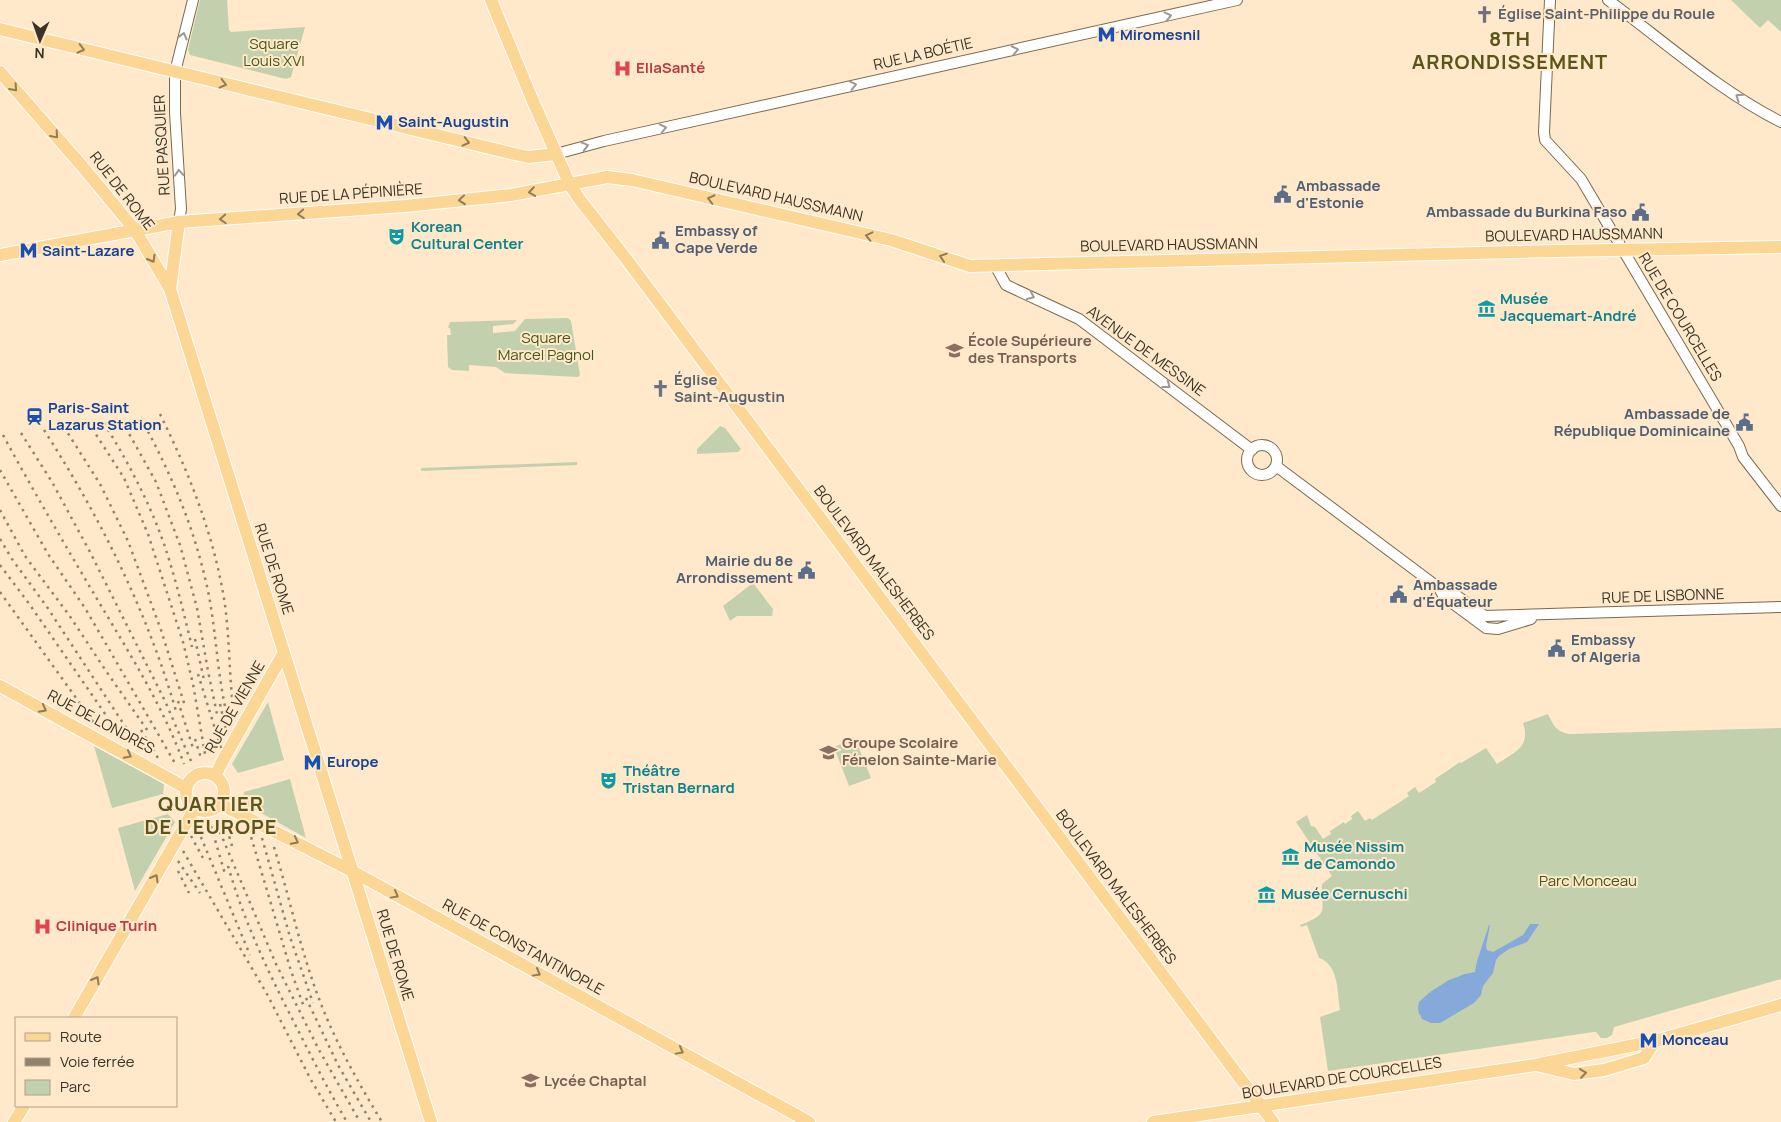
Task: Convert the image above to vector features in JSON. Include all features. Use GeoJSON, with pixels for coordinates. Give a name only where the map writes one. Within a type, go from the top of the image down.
{"type":"FeatureCollection","features":[{"type":"Feature","properties":{"kind":"main road","name":"BOULEVARD MALESHERBES"},"geometry":{"type":"LineString","coordinates":[[491,0],[556,154],[576,196],[624,256],[1273,1122]]}},
{"type":"Feature","properties":{"kind":"main road"},"geometry":{"type":"LineString","coordinates":[[0,28],[510,153],[528,157],[556,154]]}},
{"type":"Feature","properties":{"kind":"main road","name":"RUE DE ROME"},"geometry":{"type":"LineString","coordinates":[[0,72],[135,230],[170,289],[431,1122]]}},
{"type":"Feature","properties":{"kind":"main road","name":"BOULEVARD HAUSSMANN"},"geometry":{"type":"LineString","coordinates":[[570,185],[607,178],[632,180],[891,240],[970,266],[1781,247]]}},
{"type":"Feature","properties":{"kind":"main road","name":"RUE DE LA PÉPINIÈRE"},"geometry":{"type":"LineString","coordinates":[[0,255],[179,222],[500,197],[570,185]]}},
{"type":"Feature","properties":{"kind":"main road","name":"RUE PASQUIER"},"geometry":{"type":"LineString","coordinates":[[170,289],[179,222]]}},
{"type":"Feature","properties":{"kind":"main road","name":"RUE DE VIENNE"},"geometry":{"type":"LineString","coordinates":[[215,776],[283,654]]}},
{"type":"Feature","properties":{"kind":"main road","name":"RUE DE LONDRES"},"geometry":{"type":"LineString","coordinates":[[0,686],[186,788]]}},
{"type":"Feature","properties":{"kind":"main road"},"geometry":{"type":"LineString","coordinates":[[210,773],[215,776],[224,788],[224,796],[220,804],[208,811],[195,808],[187,799],[186,788],[192,778],[197,774],[210,773]]}},
{"type":"Feature","properties":{"kind":"main road","name":"RUE DE CONSTANTINOPLE"},"geometry":{"type":"LineString","coordinates":[[220,804],[352,871],[809,1122]]}},
{"type":"Feature","properties":{"kind":"main road"},"geometry":{"type":"LineString","coordinates":[[75,1017],[195,808]]}},
{"type":"Feature","properties":{"kind":"main road"},"geometry":{"type":"LineString","coordinates":[[1535,1065],[1574,1074],[1604,1070],[1644,1058],[1655,1041],[1781,1005]]}},
{"type":"Feature","properties":{"kind":"main road","name":"BOULEVARD DE COURCELLES"},"geometry":{"type":"LineString","coordinates":[[1153,1122],[1535,1065],[1655,1041]]}},
{"type":"Feature","properties":{"kind":"main road"},"geometry":{"type":"LineString","coordinates":[[14,1122],[23,1107]]}},
{"type":"Feature","properties":{"kind":"street","name":"RUE PASQUIER"},"geometry":{"type":"LineString","coordinates":[[179,222],[182,209],[175,113],[175,72],[193,0]]}},
{"type":"Feature","properties":{"kind":"street","name":"RUE LA BOÉTIE"},"geometry":{"type":"LineString","coordinates":[[556,154],[615,138],[1237,0]]}},
{"type":"Feature","properties":{"kind":"street","name":"RUE DE COURCELLES"},"geometry":{"type":"LineString","coordinates":[[1550,0],[1545,140],[1580,179],[1743,457],[1781,506]]}},
{"type":"Feature","properties":{"kind":"street"},"geometry":{"type":"LineString","coordinates":[[1608,0],[1701,72],[1759,111],[1781,122]]}},
{"type":"Feature","properties":{"kind":"street","name":"AVENUE DE MESSINE"},"geometry":{"type":"LineString","coordinates":[[996,266],[1006,285],[1078,319],[1252,450]]}},
{"type":"Feature","properties":{"kind":"street"},"geometry":{"type":"LineString","coordinates":[[1276,466],[1268,474],[1260,475],[1254,473],[1247,460],[1252,450],[1260,446],[1271,449],[1275,455],[1276,466],[1439,588]]}},
{"type":"Feature","properties":{"kind":"street","name":"RUE DE LISBONNE"},"geometry":{"type":"LineString","coordinates":[[1439,588],[1444,597],[1486,628],[1498,628],[1547,614]]}},
{"type":"Feature","properties":{"kind":"street","name":"RUE DE LISBONNE"},"geometry":{"type":"LineString","coordinates":[[1439,588],[1449,590],[1485,616],[1781,607]]}},
{"type":"Feature","properties":{"kind":"green space","name":"Square Louis XVI"},"geometry":{"type":"Polygon","coordinates":[[[200,0],[227,0],[229,30],[231,32],[305,27],[291,77],[286,79],[190,55],[188,50],[200,0]]]}},
{"type":"Feature","properties":{"kind":"green space"},"geometry":{"type":"Polygon","coordinates":[[[1731,0],[1781,0],[1781,32],[1768,20],[1760,28],[1731,0]]]}},
{"type":"Feature","properties":{"kind":"green space","name":"Square Marcel Pagnol"},"geometry":{"type":"Polygon","coordinates":[[[568,318],[571,321],[580,375],[578,377],[505,373],[496,367],[469,365],[469,371],[452,370],[448,367],[447,335],[451,335],[450,328],[448,328],[450,322],[517,320],[513,324],[493,326],[493,333],[515,331],[525,319],[568,318]]]}},
{"type":"Feature","properties":{"kind":"green space"},"geometry":{"type":"Polygon","coordinates":[[[720,426],[725,428],[741,449],[738,452],[697,454],[697,449],[720,426]]]}},
{"type":"Feature","properties":{"kind":"green space"},"geometry":{"type":"Polygon","coordinates":[[[577,462],[577,465],[421,471],[421,468],[577,462]]]}},
{"type":"Feature","properties":{"kind":"green space"},"geometry":{"type":"Polygon","coordinates":[[[753,583],[773,609],[772,616],[737,616],[730,621],[723,606],[753,583]]]}},
{"type":"Feature","properties":{"kind":"green space"},"geometry":{"type":"Polygon","coordinates":[[[268,702],[284,760],[238,773],[232,764],[268,702]]]}},
{"type":"Feature","properties":{"kind":"green space","name":"Parc Monceau"},"geometry":{"type":"Polygon","coordinates":[[[1548,714],[1561,732],[1569,734],[1781,728],[1781,979],[1614,1027],[1612,1035],[1607,1038],[1601,1038],[1594,1032],[1328,1071],[1320,1017],[1340,1010],[1336,979],[1326,961],[1319,958],[1307,925],[1301,927],[1300,925],[1320,914],[1323,905],[1322,884],[1332,876],[1296,822],[1307,815],[1311,826],[1315,827],[1323,839],[1331,834],[1330,831],[1352,819],[1351,816],[1358,811],[1365,821],[1370,818],[1372,820],[1409,796],[1407,793],[1415,787],[1419,793],[1436,782],[1435,779],[1460,762],[1486,748],[1497,764],[1520,748],[1525,738],[1523,723],[1548,714]]]}},
{"type":"Feature","properties":{"kind":"green space"},"geometry":{"type":"Polygon","coordinates":[[[855,738],[871,778],[849,786],[834,747],[855,738]]]}},
{"type":"Feature","properties":{"kind":"green space"},"geometry":{"type":"Polygon","coordinates":[[[94,746],[164,784],[163,794],[112,808],[94,746]]]}},
{"type":"Feature","properties":{"kind":"green space"},"geometry":{"type":"Polygon","coordinates":[[[290,779],[306,838],[243,803],[244,792],[290,779]]]}},
{"type":"Feature","properties":{"kind":"green space"},"geometry":{"type":"Polygon","coordinates":[[[168,814],[175,822],[135,891],[118,828],[168,814]]]}},
{"type":"Feature","properties":{"kind":"water"},"geometry":{"type":"Polygon","coordinates":[[[1530,924],[1539,924],[1527,942],[1509,949],[1499,956],[1493,973],[1483,986],[1481,995],[1474,1003],[1440,1023],[1431,1023],[1422,1019],[1419,1015],[1419,1002],[1430,992],[1449,980],[1475,972],[1489,925],[1486,946],[1487,950],[1493,952],[1523,935],[1530,924]]]}},
{"type":"Feature","properties":{"kind":"railway"},"geometry":{"type":"LineString","coordinates":[[160,414],[200,507],[215,555],[225,605],[234,715]]}},
{"type":"Feature","properties":{"kind":"railway"},"geometry":{"type":"LineString","coordinates":[[141,418],[163,460],[181,502],[196,545],[211,606],[226,711]]}},
{"type":"Feature","properties":{"kind":"railway"},"geometry":{"type":"LineString","coordinates":[[122,421],[156,482],[180,545],[197,608],[217,714]]}},
{"type":"Feature","properties":{"kind":"railway"},"geometry":{"type":"LineString","coordinates":[[88,422],[124,478],[148,534],[183,642],[193,684],[205,754]]}},
{"type":"Feature","properties":{"kind":"railway"},"geometry":{"type":"LineString","coordinates":[[104,423],[138,483],[153,515],[173,572],[192,647]]}},
{"type":"Feature","properties":{"kind":"railway"},"geometry":{"type":"LineString","coordinates":[[64,427],[100,484],[128,541],[161,630],[185,706]]}},
{"type":"Feature","properties":{"kind":"railway"},"geometry":{"type":"LineString","coordinates":[[44,430],[65,463],[120,566],[151,637],[176,711]]}},
{"type":"Feature","properties":{"kind":"railway"},"geometry":{"type":"LineString","coordinates":[[21,433],[52,482],[90,552],[165,701],[191,761]]}},
{"type":"Feature","properties":{"kind":"railway"},"geometry":{"type":"LineString","coordinates":[[3,435],[147,685],[167,724],[184,764]]}},
{"type":"Feature","properties":{"kind":"railway"},"geometry":{"type":"LineString","coordinates":[[0,470],[48,554],[85,608],[176,765]]}},
{"type":"Feature","properties":{"kind":"railway"},"geometry":{"type":"LineString","coordinates":[[0,510],[25,556],[69,615],[150,734]]}},
{"type":"Feature","properties":{"kind":"railway"},"geometry":{"type":"LineString","coordinates":[[0,539],[138,746]]}},
{"type":"Feature","properties":{"kind":"railway"},"geometry":{"type":"LineString","coordinates":[[0,565],[30,605],[121,737]]}},
{"type":"Feature","properties":{"kind":"railway"},"geometry":{"type":"LineString","coordinates":[[0,592],[94,723]]}},
{"type":"Feature","properties":{"kind":"railway"},"geometry":{"type":"LineString","coordinates":[[195,639],[204,680]]}},
{"type":"Feature","properties":{"kind":"railway"},"geometry":{"type":"LineString","coordinates":[[198,674],[221,748]]}},
{"type":"Feature","properties":{"kind":"railway"},"geometry":{"type":"LineString","coordinates":[[178,701],[193,748]]}},
{"type":"Feature","properties":{"kind":"railway"},"geometry":{"type":"LineString","coordinates":[[220,704],[226,730]]}},
{"type":"Feature","properties":{"kind":"railway"},"geometry":{"type":"LineString","coordinates":[[141,730],[158,758]]}},
{"type":"Feature","properties":{"kind":"railway"},"geometry":{"type":"LineString","coordinates":[[195,739],[201,758]]}},
{"type":"Feature","properties":{"kind":"railway"},"geometry":{"type":"LineString","coordinates":[[225,822],[232,846]]}},
{"type":"Feature","properties":{"kind":"railway"},"geometry":{"type":"LineString","coordinates":[[217,825],[276,964],[319,1050],[360,1122]]}},
{"type":"Feature","properties":{"kind":"railway"},"geometry":{"type":"LineString","coordinates":[[211,826],[225,874]]}},
{"type":"Feature","properties":{"kind":"railway"},"geometry":{"type":"LineString","coordinates":[[198,830],[250,955]]}},
{"type":"Feature","properties":{"kind":"railway"},"geometry":{"type":"LineString","coordinates":[[249,830],[291,971],[304,1007]]}},
{"type":"Feature","properties":{"kind":"railway"},"geometry":{"type":"LineString","coordinates":[[191,836],[203,858]]}},
{"type":"Feature","properties":{"kind":"railway"},"geometry":{"type":"LineString","coordinates":[[262,838],[290,937],[313,1003]]}},
{"type":"Feature","properties":{"kind":"railway"},"geometry":{"type":"LineString","coordinates":[[274,847],[302,946],[321,1004],[349,1064],[382,1122]]}},
{"type":"Feature","properties":{"kind":"railway"},"geometry":{"type":"LineString","coordinates":[[183,851],[267,994],[311,1080],[336,1122]]}},
{"type":"Feature","properties":{"kind":"railway"},"geometry":{"type":"LineString","coordinates":[[178,861],[200,893]]}},
{"type":"Feature","properties":{"kind":"railway"},"geometry":{"type":"LineString","coordinates":[[228,866],[242,910],[269,973],[347,1122]]}},
{"type":"Feature","properties":{"kind":"railway"},"geometry":{"type":"LineString","coordinates":[[178,871],[189,893]]}},
{"type":"Feature","properties":{"kind":"railway"},"geometry":{"type":"LineString","coordinates":[[306,998],[338,1065],[371,1122]]}},
{"type":"Feature","properties":{"kind":"place","name":"Église Saint-Philippe du Roule"},"geometry":{"type":"Point","coordinates":[1484,14]}},
{"type":"Feature","properties":{"kind":"place","name":"Miromesnil"},"geometry":{"type":"Point","coordinates":[1106,35]}},
{"type":"Feature","properties":{"kind":"place","name":"EllaSanté"},"geometry":{"type":"Point","coordinates":[622,68]}},
{"type":"Feature","properties":{"kind":"place","name":"Saint-Augustin"},"geometry":{"type":"Point","coordinates":[384,122]}},
{"type":"Feature","properties":{"kind":"place","name":"Ambassade d'Estonie"},"geometry":{"type":"Point","coordinates":[1282,195]}},
{"type":"Feature","properties":{"kind":"place","name":"Ambassade du Burkina Faso"},"geometry":{"type":"Point","coordinates":[1641,212]}},
{"type":"Feature","properties":{"kind":"place","name":"Korean Cultural Center"},"geometry":{"type":"Point","coordinates":[397,236]}},
{"type":"Feature","properties":{"kind":"place","name":"Embassy of Cape Verde"},"geometry":{"type":"Point","coordinates":[661,240]}},
{"type":"Feature","properties":{"kind":"place","name":"Saint-Lazare"},"geometry":{"type":"Point","coordinates":[28,251]}},
{"type":"Feature","properties":{"kind":"place","name":"Musée Jacquemart-André"},"geometry":{"type":"Point","coordinates":[1486,308]}},
{"type":"Feature","properties":{"kind":"place","name":"École Supérieure des Transports"},"geometry":{"type":"Point","coordinates":[954,350]}},
{"type":"Feature","properties":{"kind":"place","name":"Église Saint-Augustin"},"geometry":{"type":"Point","coordinates":[660,389]}},
{"type":"Feature","properties":{"kind":"place","name":"Paris-Saint Lazarus Station"},"geometry":{"type":"Point","coordinates":[34,417]}},
{"type":"Feature","properties":{"kind":"place","name":"Ambassade de République Dominicaine"},"geometry":{"type":"Point","coordinates":[1744,423]}},
{"type":"Feature","properties":{"kind":"place","name":"Mairie du 8e Arrondissement"},"geometry":{"type":"Point","coordinates":[807,570]}},
{"type":"Feature","properties":{"kind":"place","name":"Ambassade d'Équateur"},"geometry":{"type":"Point","coordinates":[1399,594]}},
{"type":"Feature","properties":{"kind":"place","name":"Embassy of Algeria"},"geometry":{"type":"Point","coordinates":[1557,649]}},
{"type":"Feature","properties":{"kind":"place","name":"Groupe Scolaire Fénelon Sainte-Marie"},"geometry":{"type":"Point","coordinates":[828,752]}},
{"type":"Feature","properties":{"kind":"place","name":"Europe"},"geometry":{"type":"Point","coordinates":[313,762]}},
{"type":"Feature","properties":{"kind":"place","name":"Théâtre Tristan Bernard"},"geometry":{"type":"Point","coordinates":[609,780]}},
{"type":"Feature","properties":{"kind":"place","name":"Musée Nissim de Camondo"},"geometry":{"type":"Point","coordinates":[1290,856]}},
{"type":"Feature","properties":{"kind":"place","name":"Musée Cernuschi"},"geometry":{"type":"Point","coordinates":[1267,894]}},
{"type":"Feature","properties":{"kind":"place","name":"Clinique Turin"},"geometry":{"type":"Point","coordinates":[42,926]}},
{"type":"Feature","properties":{"kind":"place","name":"Monceau"},"geometry":{"type":"Point","coordinates":[1648,1040]}},
{"type":"Feature","properties":{"kind":"place","name":"Lycée Chaptal"},"geometry":{"type":"Point","coordinates":[530,1081]}},
{"type":"Feature","properties":{"kind":"district","name":"8TH ARRONDISSEMENT"},"geometry":{"type":"Point","coordinates":[1510,50]}},
{"type":"Feature","properties":{"kind":"district","name":"QUARTIER DE L'EUROPE"},"geometry":{"type":"Point","coordinates":[211,816]}}]}
